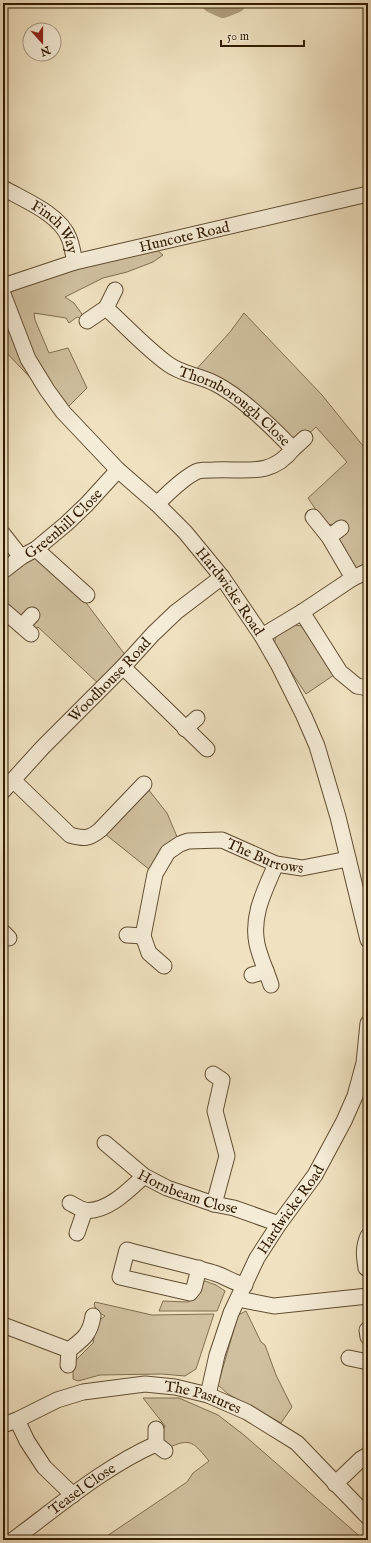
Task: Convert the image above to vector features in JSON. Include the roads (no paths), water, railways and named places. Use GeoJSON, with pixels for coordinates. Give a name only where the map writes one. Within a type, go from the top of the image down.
{"type":"FeatureCollection","features":[{"type":"Feature","properties":{"kind":"street","name":"Finch Way"},"geometry":{"type":"LineString","coordinates":[[3,188],[44,211],[63,226],[69,238],[75,262]]}},
{"type":"Feature","properties":{"kind":"street","name":"Huncote Road"},"geometry":{"type":"LineString","coordinates":[[3,286],[75,262],[368,194]]}},
{"type":"Feature","properties":{"kind":"street"},"geometry":{"type":"LineString","coordinates":[[87,321],[106,308],[115,290]]}},
{"type":"Feature","properties":{"kind":"street","name":"Hardwicke Road"},"geometry":{"type":"LineString","coordinates":[[3,294],[28,359],[47,390],[72,422],[118,470],[157,504],[185,532],[222,577],[262,636],[304,716],[317,746],[336,810],[368,940]]}},
{"type":"Feature","properties":{"kind":"street","name":"Thornborough Close"},"geometry":{"type":"LineString","coordinates":[[106,308],[169,364],[216,384],[246,404],[276,431],[293,449],[285,458],[271,468],[257,470],[232,469],[198,471],[176,486],[157,504]]}},
{"type":"Feature","properties":{"kind":"street"},"geometry":{"type":"LineString","coordinates":[[293,449],[305,438]]}},
{"type":"Feature","properties":{"kind":"street","name":"Greenhill Close"},"geometry":{"type":"LineString","coordinates":[[3,571],[21,557],[36,549],[87,504],[118,470]]}},
{"type":"Feature","properties":{"kind":"street"},"geometry":{"type":"LineString","coordinates":[[313,517],[329,537],[353,578]]}},
{"type":"Feature","properties":{"kind":"street"},"geometry":{"type":"LineString","coordinates":[[329,537],[341,528]]}},
{"type":"Feature","properties":{"kind":"street"},"geometry":{"type":"LineString","coordinates":[[3,534],[21,557]]}},
{"type":"Feature","properties":{"kind":"street"},"geometry":{"type":"LineString","coordinates":[[36,549],[87,594]]}},
{"type":"Feature","properties":{"kind":"street"},"geometry":{"type":"LineString","coordinates":[[262,636],[302,612],[353,578],[368,571]]}},
{"type":"Feature","properties":{"kind":"street","name":"Woodhouse Road"},"geometry":{"type":"LineString","coordinates":[[8,785],[43,747],[176,612],[222,577]]}},
{"type":"Feature","properties":{"kind":"street"},"geometry":{"type":"LineString","coordinates":[[3,610],[26,630],[32,615]]}},
{"type":"Feature","properties":{"kind":"street"},"geometry":{"type":"LineString","coordinates":[[302,612],[340,672],[357,686],[368,688]]}},
{"type":"Feature","properties":{"kind":"street"},"geometry":{"type":"LineString","coordinates":[[123,667],[207,749]]}},
{"type":"Feature","properties":{"kind":"street"},"geometry":{"type":"LineString","coordinates":[[185,729],[197,718]]}},
{"type":"Feature","properties":{"kind":"street"},"geometry":{"type":"LineString","coordinates":[[8,785],[70,835],[82,838],[93,836],[100,830],[144,784]]}},
{"type":"Feature","properties":{"kind":"street","name":"The Burrows"},"geometry":{"type":"LineString","coordinates":[[143,936],[155,874],[168,852],[188,840],[222,840],[276,864],[302,868],[348,859]]}},
{"type":"Feature","properties":{"kind":"street"},"geometry":{"type":"LineString","coordinates":[[271,985],[259,973],[256,919],[259,904],[276,864]]}},
{"type":"Feature","properties":{"kind":"street"},"geometry":{"type":"LineString","coordinates":[[127,935],[143,936],[149,953],[164,966]]}},
{"type":"Feature","properties":{"kind":"street","name":"Hardwicke Road"},"geometry":{"type":"LineString","coordinates":[[208,1396],[217,1355],[231,1312],[258,1258],[279,1224],[315,1175],[344,1121],[355,1096],[364,1062],[368,1023]]}},
{"type":"Feature","properties":{"kind":"street"},"geometry":{"type":"LineString","coordinates":[[214,1204],[226,1156],[215,1111],[222,1081]]}},
{"type":"Feature","properties":{"kind":"street","name":"Hornbeam Close"},"geometry":{"type":"LineString","coordinates":[[105,1143],[144,1176],[167,1188],[214,1204],[234,1208],[279,1224]]}},
{"type":"Feature","properties":{"kind":"street"},"geometry":{"type":"LineString","coordinates":[[70,1203],[85,1210],[99,1208],[120,1198],[144,1176]]}},
{"type":"Feature","properties":{"kind":"street"},"geometry":{"type":"LineString","coordinates":[[77,1233],[85,1210]]}},
{"type":"Feature","properties":{"kind":"street"},"geometry":{"type":"LineString","coordinates":[[366,1268],[364,1246],[368,1236]]}},
{"type":"Feature","properties":{"kind":"street"},"geometry":{"type":"LineString","coordinates":[[199,1268],[194,1288],[190,1293],[120,1277],[127,1250],[199,1268],[218,1274],[237,1284],[245,1285]]}},
{"type":"Feature","properties":{"kind":"street"},"geometry":{"type":"LineString","coordinates":[[238,1299],[274,1306],[368,1296]]}},
{"type":"Feature","properties":{"kind":"street"},"geometry":{"type":"LineString","coordinates":[[3,1325],[69,1357],[82,1340],[92,1322]]}},
{"type":"Feature","properties":{"kind":"street"},"geometry":{"type":"LineString","coordinates":[[349,1358],[368,1362]]}},
{"type":"Feature","properties":{"kind":"street","name":"The Pastures"},"geometry":{"type":"LineString","coordinates":[[10,1423],[64,1398],[83,1392],[118,1387],[145,1384],[168,1386],[208,1396],[247,1412],[297,1443],[368,1518]]}},
{"type":"Feature","properties":{"kind":"street"},"geometry":{"type":"LineString","coordinates":[[10,1423],[27,1441],[44,1467],[73,1495]]}},
{"type":"Feature","properties":{"kind":"street","name":"Teasel Close"},"geometry":{"type":"LineString","coordinates":[[13,1540],[73,1495],[132,1455],[161,1447],[156,1429]]}},
{"type":"Feature","properties":{"kind":"street"},"geometry":{"type":"LineString","coordinates":[[335,1484],[366,1460]]}},
{"type":"Feature","properties":{"kind":"waterway"},"geometry":{"type":"LineString","coordinates":[[212,3],[223,8],[236,3]]}}]}
